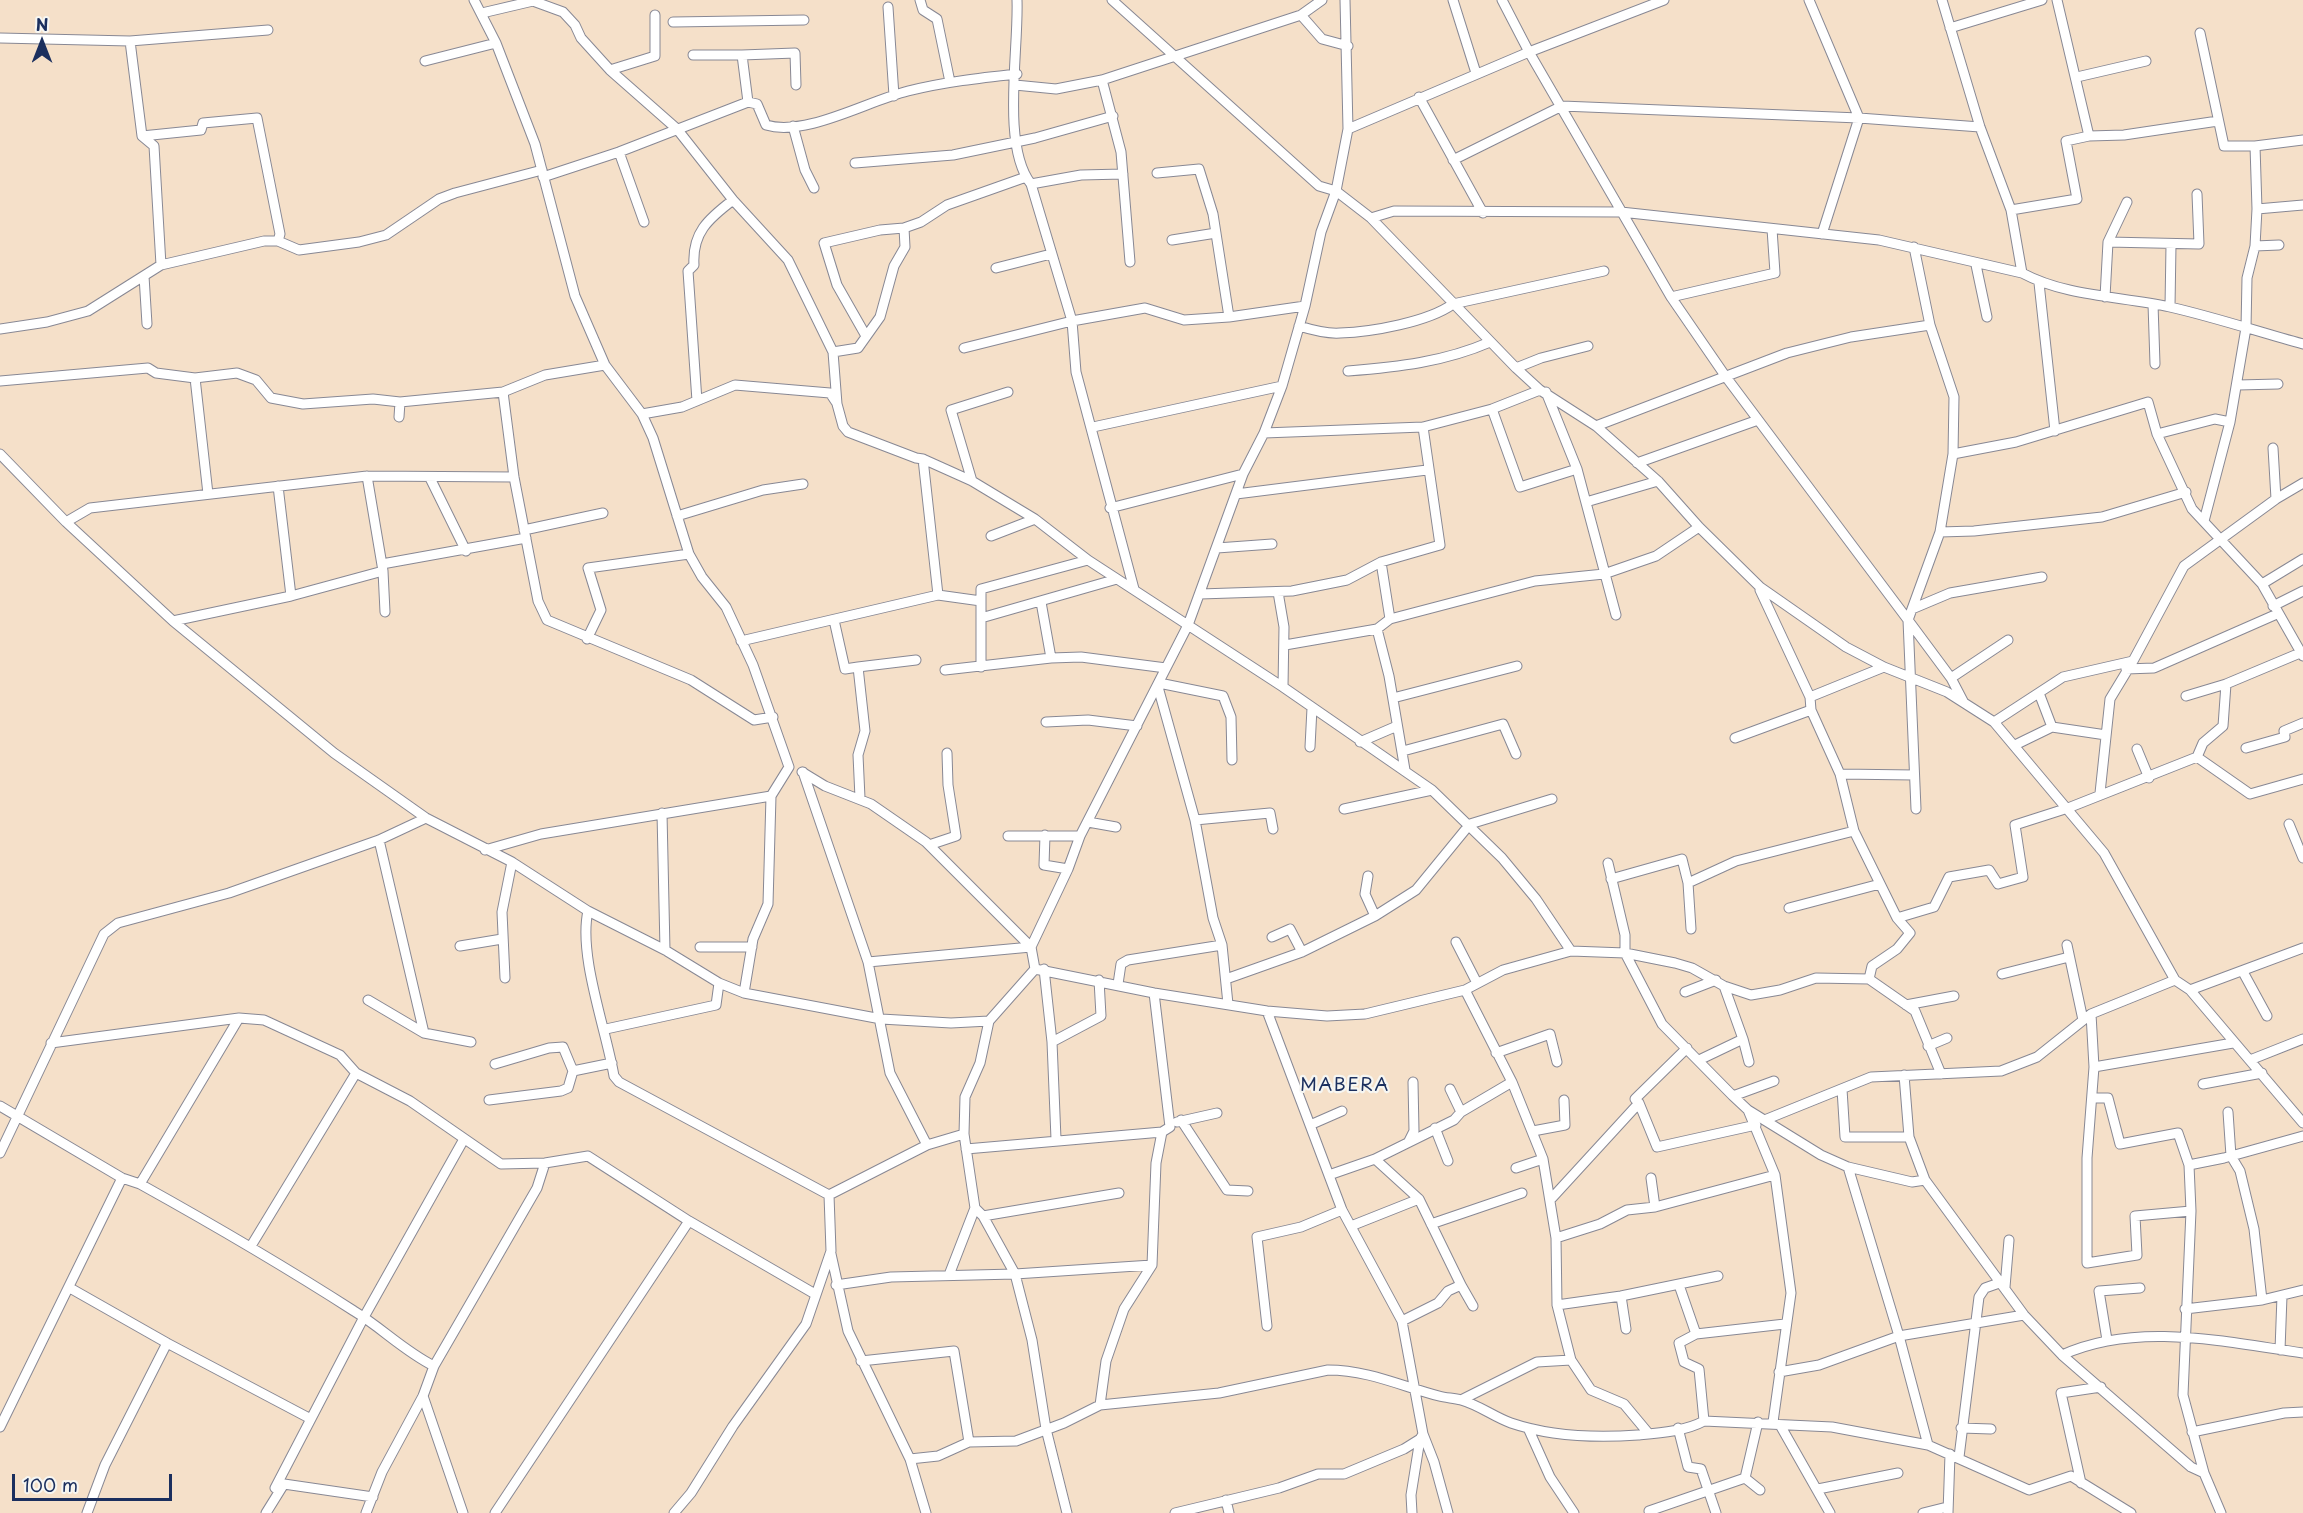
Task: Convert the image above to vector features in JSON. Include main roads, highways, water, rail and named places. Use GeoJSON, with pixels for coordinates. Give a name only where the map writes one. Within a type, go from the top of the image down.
{"type":"FeatureCollection","features":[{"type":"Feature","properties":{"kind":"district","name":"MABERA"},"geometry":{"type":"Point","coordinates":[1345,1086]}}]}
